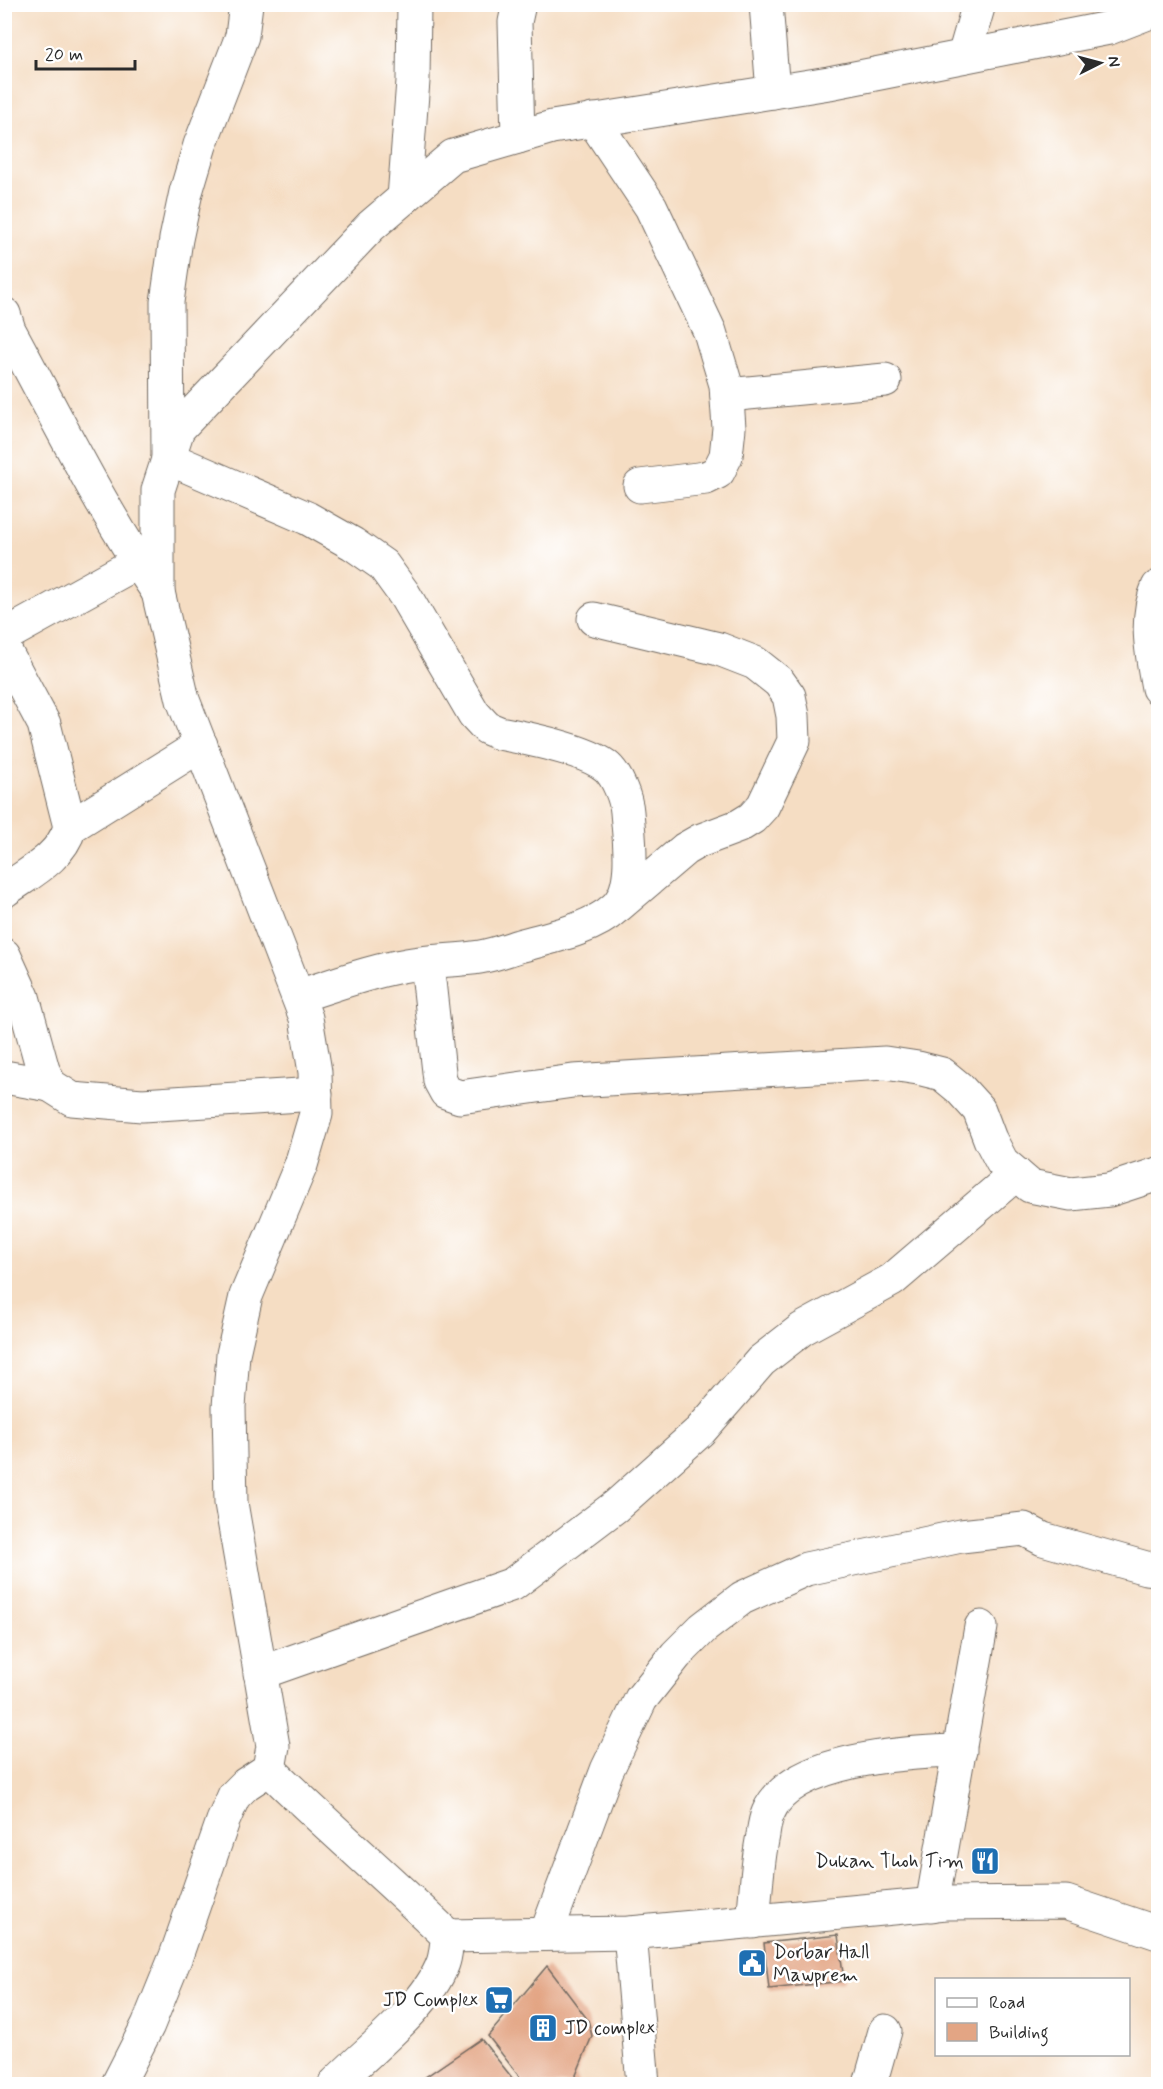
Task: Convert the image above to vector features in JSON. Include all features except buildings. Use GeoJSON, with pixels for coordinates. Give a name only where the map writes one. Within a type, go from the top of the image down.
{"type":"FeatureCollection","features":[{"type":"Feature","properties":{"kind":"street"},"geometry":{"type":"LineString","coordinates":[[168,458],[167,302],[176,239],[186,192],[200,145],[242,36],[246,4]]}},
{"type":"Feature","properties":{"kind":"street"},"geometry":{"type":"LineString","coordinates":[[404,198],[413,81],[414,4]]}},
{"type":"Feature","properties":{"kind":"street"},"geometry":{"type":"LineString","coordinates":[[518,137],[515,22],[519,4]]}},
{"type":"Feature","properties":{"kind":"street"},"geometry":{"type":"LineString","coordinates":[[766,4],[773,92]]}},
{"type":"Feature","properties":{"kind":"street"},"geometry":{"type":"LineString","coordinates":[[964,56],[979,4]]}},
{"type":"Feature","properties":{"kind":"street"},"geometry":{"type":"LineString","coordinates":[[118,2085],[156,2005],[176,1956],[223,1821],[234,1796],[246,1784],[269,1769],[273,1746],[231,1503],[228,1407],[234,1354],[246,1296],[301,1165],[316,1114],[315,1072],[306,1018],[183,699],[158,592],[158,490],[178,429],[371,226],[453,156],[552,127],[829,83],[1151,21]]}},
{"type":"Feature","properties":{"kind":"street"},"geometry":{"type":"LineString","coordinates":[[593,120],[651,207],[710,332],[726,385],[729,428],[726,456],[718,472],[706,478],[640,486]]}},
{"type":"Feature","properties":{"kind":"street"},"geometry":{"type":"LineString","coordinates":[[4,314],[9,330],[78,460],[158,592]]}},
{"type":"Feature","properties":{"kind":"street"},"geometry":{"type":"LineString","coordinates":[[727,395],[885,380]]}},
{"type":"Feature","properties":{"kind":"street"},"geometry":{"type":"LineString","coordinates":[[168,458],[307,518],[353,544],[383,565],[404,594],[468,705],[487,728],[576,752],[607,767],[618,783],[626,807],[630,842],[627,888],[617,907]]}},
{"type":"Feature","properties":{"kind":"street"},"geometry":{"type":"LineString","coordinates":[[4,636],[138,562]]}},
{"type":"Feature","properties":{"kind":"street"},"geometry":{"type":"LineString","coordinates":[[1158,587],[1152,600],[1150,626],[1151,654],[1158,688]]}},
{"type":"Feature","properties":{"kind":"street"},"geometry":{"type":"LineString","coordinates":[[298,996],[408,964],[482,957],[555,936],[596,921],[617,907],[685,849],[699,841],[739,826],[752,818],[763,806],[794,741],[789,696],[779,682],[755,663],[718,649],[594,619]]}},
{"type":"Feature","properties":{"kind":"street"},"geometry":{"type":"LineString","coordinates":[[4,650],[44,724],[70,827],[67,838],[58,852],[4,891]]}},
{"type":"Feature","properties":{"kind":"street"},"geometry":{"type":"LineString","coordinates":[[70,827],[201,745]]}},
{"type":"Feature","properties":{"kind":"street"},"geometry":{"type":"LineString","coordinates":[[4,956],[23,998],[43,1070],[50,1085],[72,1099],[142,1105],[316,1094]]}},
{"type":"Feature","properties":{"kind":"street"},"geometry":{"type":"LineString","coordinates":[[427,963],[440,1081],[446,1092],[460,1096],[573,1081],[885,1063],[942,1074],[979,1110],[1002,1162],[1030,1186],[1071,1194],[1109,1190],[1158,1174]]}},
{"type":"Feature","properties":{"kind":"street"},"geometry":{"type":"LineString","coordinates":[[4,1077],[50,1085]]}},
{"type":"Feature","properties":{"kind":"street"},"geometry":{"type":"LineString","coordinates":[[260,1673],[513,1584],[616,1506],[700,1431],[761,1361],[802,1329],[892,1280],[1016,1174]]}},
{"type":"Feature","properties":{"kind":"street"},"geometry":{"type":"LineString","coordinates":[[546,1934],[607,1770],[641,1699],[676,1655],[696,1635],[742,1598],[806,1569],[961,1536],[1024,1529],[1043,1539],[1146,1568],[1158,1569]]}},
{"type":"Feature","properties":{"kind":"street"},"geometry":{"type":"LineString","coordinates":[[932,1905],[981,1628]]}},
{"type":"Feature","properties":{"kind":"street"},"geometry":{"type":"LineString","coordinates":[[753,1922],[759,1852],[768,1814],[777,1797],[798,1782],[828,1768],[907,1752],[960,1751]]}},
{"type":"Feature","properties":{"kind":"street"},"geometry":{"type":"LineString","coordinates":[[269,1769],[448,1936],[630,1933],[932,1905],[1066,1902],[1158,1933]]}},
{"type":"Feature","properties":{"kind":"street"},"geometry":{"type":"LineString","coordinates":[[630,1933],[643,2085]]}},
{"type":"Feature","properties":{"kind":"street"},"geometry":{"type":"LineString","coordinates":[[335,2085],[423,1997],[443,1963],[448,1936]]}},
{"type":"Feature","properties":{"kind":"street"},"geometry":{"type":"LineString","coordinates":[[870,2085],[885,2031]]}},
{"type":"Feature","properties":{"kind":"place","name":"Dukan Thoh Tim"},"geometry":{"type":"Point","coordinates":[985,1861]}},
{"type":"Feature","properties":{"kind":"place","name":"Dorbar Hall Mawprem"},"geometry":{"type":"Point","coordinates":[752,1963]}},
{"type":"Feature","properties":{"kind":"place","name":"JD Complex"},"geometry":{"type":"Point","coordinates":[499,2000]}},
{"type":"Feature","properties":{"kind":"place","name":"JD complex"},"geometry":{"type":"Point","coordinates":[543,2028]}}]}
